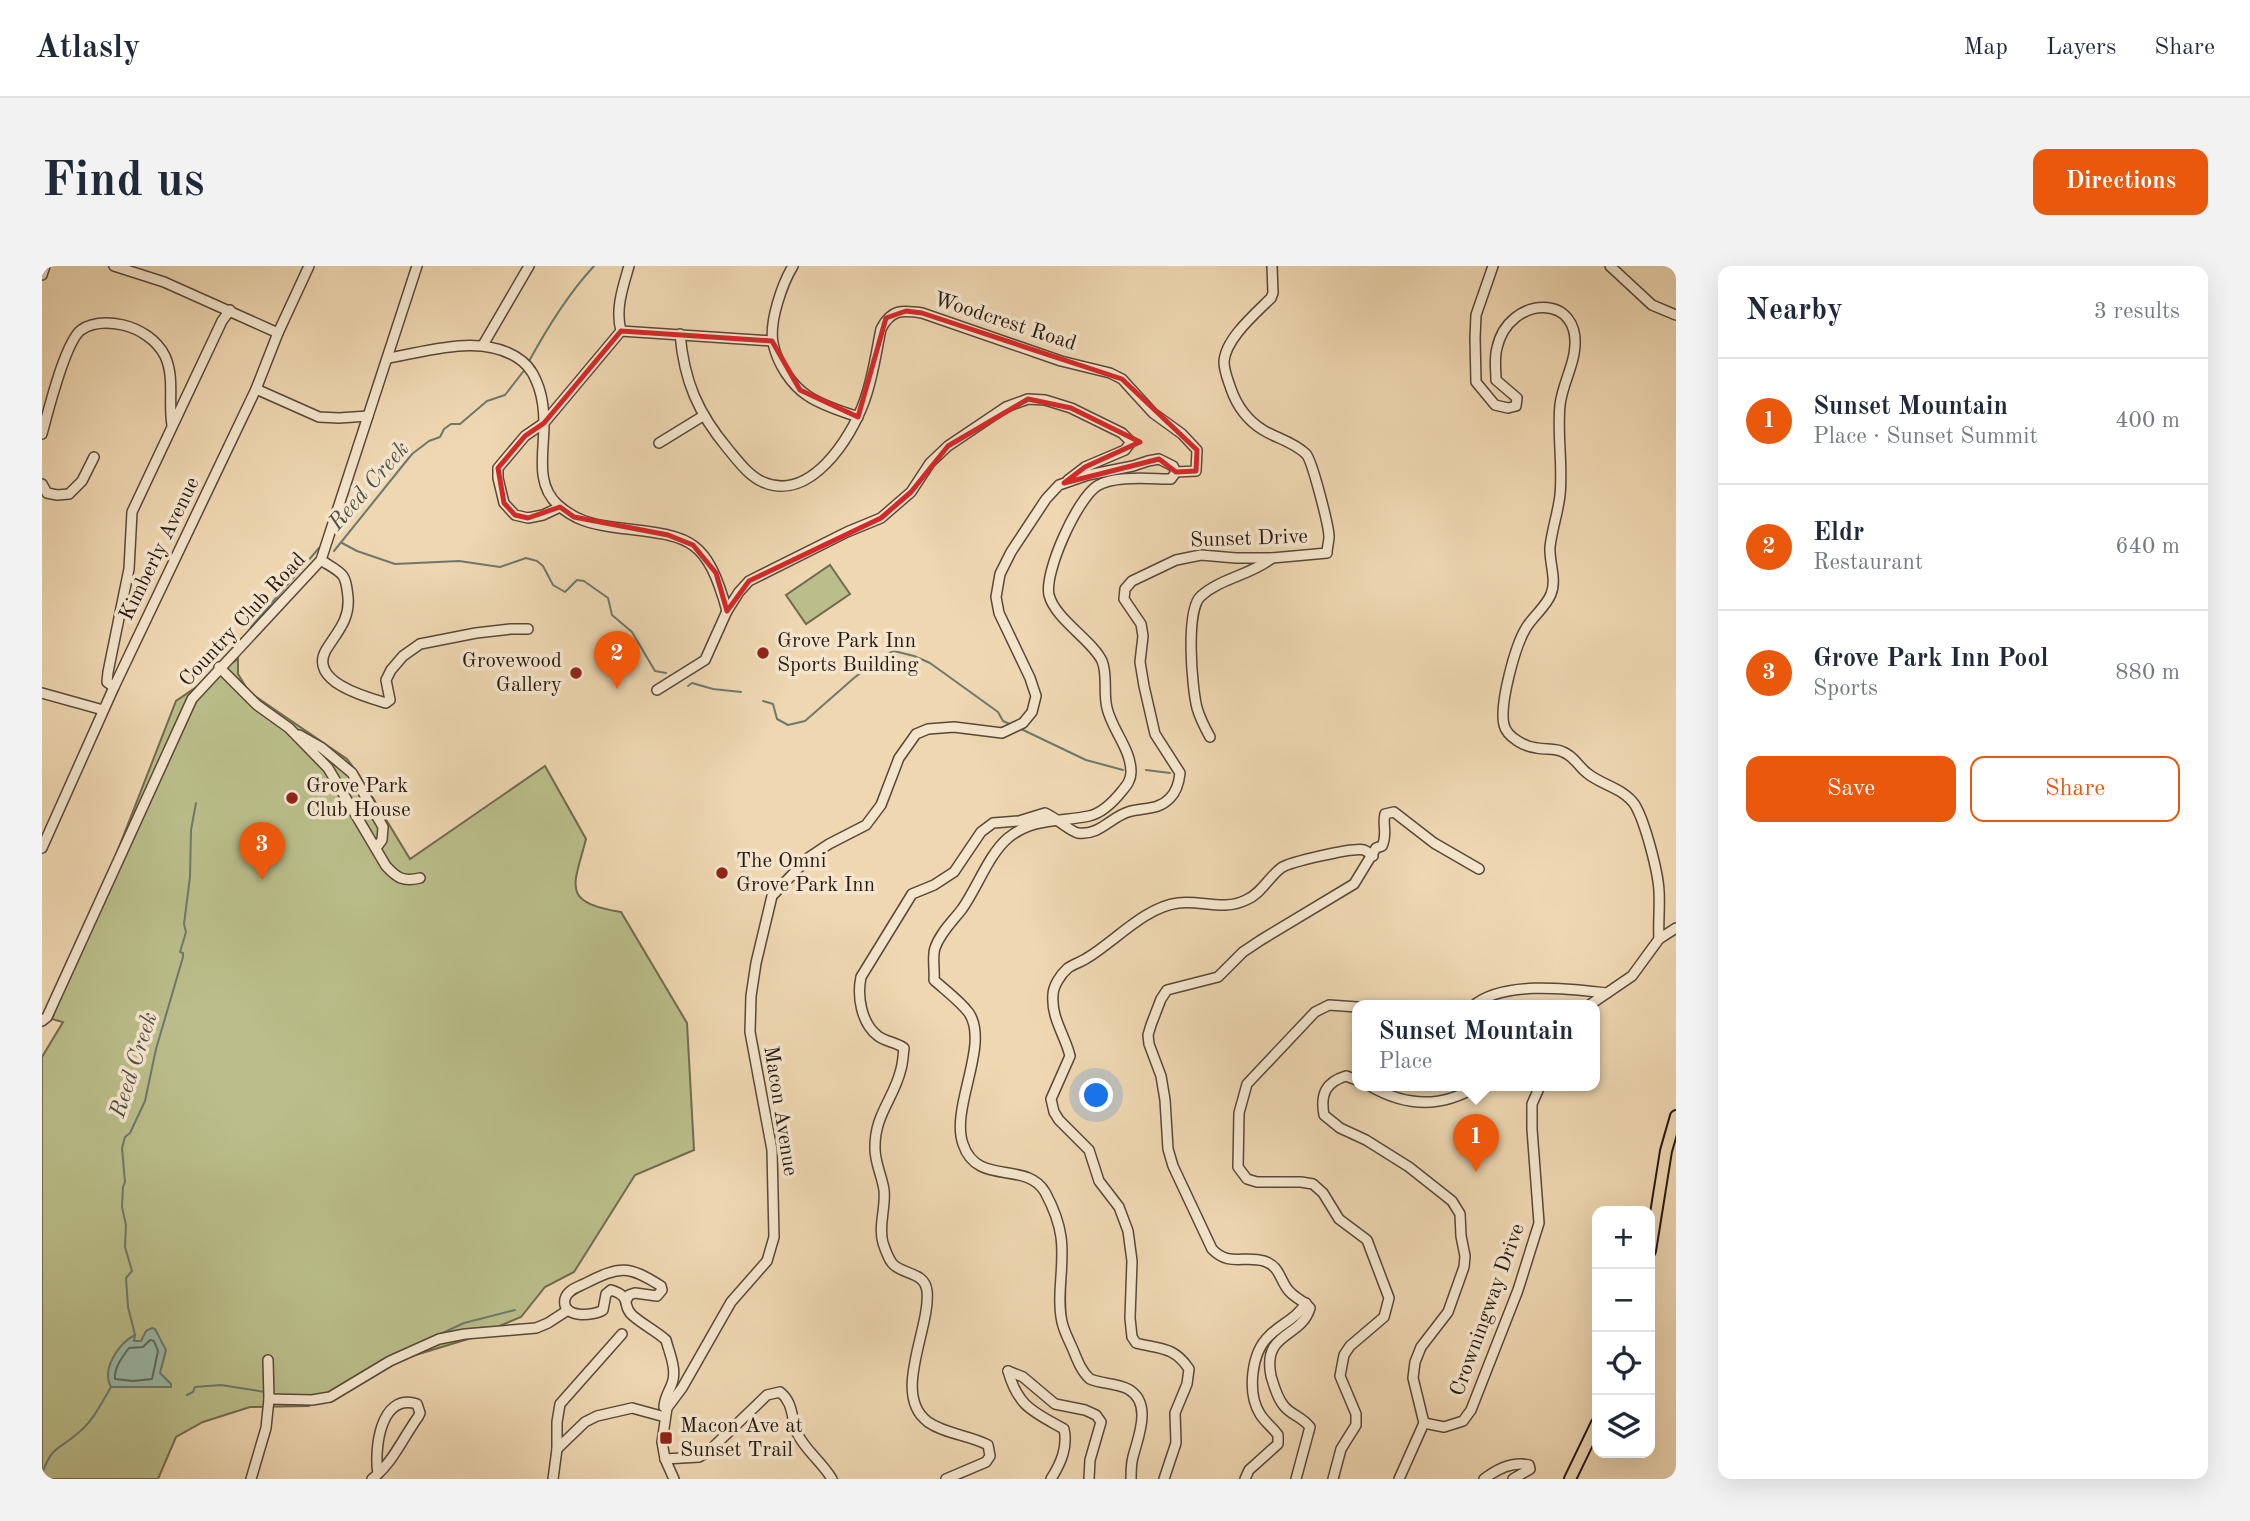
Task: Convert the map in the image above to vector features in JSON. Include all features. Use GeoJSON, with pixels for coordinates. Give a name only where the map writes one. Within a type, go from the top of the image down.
{"type":"FeatureCollection","features":[{"type":"Feature","properties":{"kind":"main road"},"geometry":{"type":"LineString","coordinates":[[1655,1218],[1665,1151],[1676,1116]]}},
{"type":"Feature","properties":{"kind":"main road"},"geometry":{"type":"LineString","coordinates":[[1570,1479],[1592,1433]]}},
{"type":"Feature","properties":{"kind":"street"},"geometry":{"type":"LineString","coordinates":[[42,275],[45,266]]}},
{"type":"Feature","properties":{"kind":"street"},"geometry":{"type":"LineString","coordinates":[[114,266],[164,282],[278,333]]}},
{"type":"Feature","properties":{"kind":"street","name":"Kimberly Avenue"},"geometry":{"type":"LineString","coordinates":[[42,848],[103,710],[256,389],[309,266]]}},
{"type":"Feature","properties":{"kind":"street","name":"Country Club Road"},"geometry":{"type":"LineString","coordinates":[[42,1021],[47,1017],[192,699],[321,560],[417,266]]}},
{"type":"Feature","properties":{"kind":"street"},"geometry":{"type":"LineString","coordinates":[[483,345],[529,266]]}},
{"type":"Feature","properties":{"kind":"street"},"geometry":{"type":"LineString","coordinates":[[621,331],[618,320],[621,292],[629,266]]}},
{"type":"Feature","properties":{"kind":"street"},"geometry":{"type":"LineString","coordinates":[[793,266],[777,303],[772,341],[782,366],[800,390],[811,398],[858,417]]}},
{"type":"Feature","properties":{"kind":"street","name":"Sunset Drive"},"geometry":{"type":"LineString","coordinates":[[946,1479],[986,1462],[990,1456],[988,1445],[976,1438],[929,1423],[918,1412],[912,1395],[912,1380],[927,1306],[927,1289],[924,1281],[892,1263],[883,1244],[881,1233],[884,1191],[874,1151],[880,1114],[901,1070],[904,1048],[876,1034],[862,1010],[858,991],[861,977],[912,894],[934,885],[954,872],[981,832],[993,823],[1019,821],[1045,813],[1059,819],[1078,833],[1100,829],[1128,812],[1162,805],[1171,798],[1178,786],[1180,773],[1155,734],[1140,662],[1143,636],[1140,624],[1124,599],[1125,589],[1132,581],[1176,560],[1201,555],[1272,558],[1326,553],[1329,536],[1307,454],[1247,419],[1236,402],[1224,364],[1226,353],[1247,322],[1271,298],[1272,266]]}},
{"type":"Feature","properties":{"kind":"street"},"geometry":{"type":"LineString","coordinates":[[1493,266],[1480,301],[1475,338],[1476,382],[1495,405],[1508,408],[1516,406],[1517,398],[1496,380],[1496,348],[1511,321],[1528,309],[1545,308],[1556,310],[1568,317],[1575,331],[1573,362],[1560,408],[1560,496],[1550,551],[1552,592],[1525,629],[1514,653],[1506,691],[1504,728],[1530,747],[1564,752],[1588,775],[1626,795],[1634,805],[1643,824],[1658,878],[1659,939]]}},
{"type":"Feature","properties":{"kind":"street"},"geometry":{"type":"LineString","coordinates":[[1610,266],[1653,304],[1676,314]]}},
{"type":"Feature","properties":{"kind":"street"},"geometry":{"type":"LineString","coordinates":[[114,687],[107,682],[107,672],[130,569],[132,512],[222,321],[230,310]]}},
{"type":"Feature","properties":{"kind":"street","name":"Woodcrest Road"},"geometry":{"type":"LineString","coordinates":[[680,334],[685,371],[692,395],[703,416],[756,478],[773,485],[796,484],[821,468],[845,442],[858,417],[870,382],[881,329],[886,318],[906,311],[922,313],[1122,379],[1153,413],[1182,434],[1197,450],[1196,471],[1176,472]]}},
{"type":"Feature","properties":{"kind":"street"},"geometry":{"type":"LineString","coordinates":[[42,434],[70,342],[81,330],[104,322],[138,330],[152,340],[164,354],[171,374],[172,426]]}},
{"type":"Feature","properties":{"kind":"street"},"geometry":{"type":"LineString","coordinates":[[621,331],[772,341]]}},
{"type":"Feature","properties":{"kind":"street"},"geometry":{"type":"LineString","coordinates":[[560,507],[528,518],[514,515],[505,503],[498,468],[525,436],[544,423],[621,331]]}},
{"type":"Feature","properties":{"kind":"street"},"geometry":{"type":"LineString","coordinates":[[388,358],[483,345],[504,351],[526,365],[543,400],[542,465],[544,485],[551,498],[574,517],[589,523],[668,535],[694,545],[704,554],[716,573],[727,611]]}},
{"type":"Feature","properties":{"kind":"street"},"geometry":{"type":"LineString","coordinates":[[256,389],[319,416],[368,416]]}},
{"type":"Feature","properties":{"kind":"street"},"geometry":{"type":"LineString","coordinates":[[657,690],[705,660],[727,611],[749,581],[881,518],[911,492],[930,463],[948,446],[1006,407],[1028,398],[1045,400],[1071,408],[1122,433],[1130,442],[1125,450],[1085,467],[1064,483]]}},
{"type":"Feature","properties":{"kind":"street"},"geometry":{"type":"LineString","coordinates":[[659,443],[703,416]]}},
{"type":"Feature","properties":{"kind":"street"},"geometry":{"type":"LineString","coordinates":[[42,484],[47,493],[69,494],[82,481],[94,457]]}},
{"type":"Feature","properties":{"kind":"street"},"geometry":{"type":"LineString","coordinates":[[1064,483],[1159,459],[1173,466],[1176,472],[1171,479],[1119,480],[1098,485],[1074,513],[1057,553],[1048,593],[1053,604],[1077,635],[1101,659],[1107,708],[1127,753],[1130,780],[1113,802],[1091,816],[1036,824],[1009,837],[993,856],[934,949],[934,979],[969,1014],[975,1030],[960,1123],[962,1143],[968,1155],[981,1167],[1025,1177],[1043,1189],[1061,1236],[1061,1321],[1078,1361],[1090,1379],[1127,1388],[1140,1405],[1142,1416],[1132,1459],[1131,1479]]}},
{"type":"Feature","properties":{"kind":"street","name":"Macon Avenue"},"geometry":{"type":"LineString","coordinates":[[666,1413],[732,1301],[767,1261],[774,1237],[772,1150],[750,1032],[751,996],[768,905],[780,886],[818,851],[866,825],[881,805],[900,758],[916,733],[954,727],[1002,733],[1023,723],[1032,712],[1036,696],[999,613],[996,597],[1000,573],[1010,552],[1046,499],[1064,483]]}},
{"type":"Feature","properties":{"kind":"street"},"geometry":{"type":"LineString","coordinates":[[1210,737],[1197,706],[1190,636],[1192,615],[1199,597],[1262,566],[1272,558]]}},
{"type":"Feature","properties":{"kind":"street"},"geometry":{"type":"LineString","coordinates":[[321,560],[342,574],[347,588],[349,611],[341,630],[324,653],[328,678],[345,689],[376,701],[386,703],[390,700],[386,680],[390,670],[403,656],[420,645],[476,633],[528,629]]}},
{"type":"Feature","properties":{"kind":"street"},"geometry":{"type":"LineString","coordinates":[[219,667],[257,705],[294,733],[328,768],[386,866],[396,877],[402,880],[420,878]]}},
{"type":"Feature","properties":{"kind":"street"},"geometry":{"type":"LineString","coordinates":[[42,693],[103,710]]}},
{"type":"Feature","properties":{"kind":"street"},"geometry":{"type":"LineString","coordinates":[[294,733],[322,747],[352,773],[383,827],[382,840],[376,848]]}},
{"type":"Feature","properties":{"kind":"street"},"geometry":{"type":"LineString","coordinates":[[1296,1479],[1310,1427],[1300,1416],[1286,1409],[1278,1397],[1269,1367],[1269,1356],[1272,1348],[1308,1316],[1310,1308],[1291,1293],[1278,1271],[1265,1261],[1230,1260],[1219,1257],[1212,1249],[1173,1166],[1168,1149],[1161,1076],[1148,1035],[1167,990],[1218,978],[1243,952],[1354,884],[1376,848],[1382,846],[1385,838],[1385,814],[1394,812],[1414,829],[1479,869]]}},
{"type":"Feature","properties":{"kind":"street"},"geometry":{"type":"LineString","coordinates":[[1164,1479],[1176,1443],[1175,1413],[1187,1384],[1189,1369],[1174,1352],[1136,1343],[1132,1337],[1132,1261],[1128,1231],[1119,1207],[1099,1181],[1089,1150],[1059,1119],[1051,1099],[1070,1056],[1055,1019],[1053,993],[1070,966],[1087,958],[1145,917],[1164,908],[1177,903],[1235,905],[1257,895],[1284,865],[1349,850],[1364,850],[1373,856]]}},
{"type":"Feature","properties":{"kind":"street"},"geometry":{"type":"LineString","coordinates":[[1597,1000],[1632,976],[1659,939],[1676,928]]}},
{"type":"Feature","properties":{"kind":"street"},"geometry":{"type":"LineString","coordinates":[[1479,1000],[1497,992],[1514,990],[1564,988],[1607,993]]}},
{"type":"Feature","properties":{"kind":"street"},"geometry":{"type":"LineString","coordinates":[[1333,1479],[1341,1450],[1356,1425],[1356,1414],[1340,1376],[1344,1355],[1350,1346],[1384,1317],[1389,1298],[1367,1240],[1339,1219],[1323,1193],[1313,1184],[1289,1180],[1257,1182],[1247,1179],[1238,1167],[1239,1113],[1247,1084],[1315,1012],[1329,1005],[1352,1007]]}},
{"type":"Feature","properties":{"kind":"street"},"geometry":{"type":"LineString","coordinates":[[1352,1078],[1346,1076],[1334,1080],[1324,1094],[1324,1115],[1340,1128],[1366,1140],[1409,1167],[1452,1201],[1460,1214],[1465,1256],[1448,1311],[1421,1347],[1416,1362],[1413,1378],[1424,1423],[1399,1479]]}},
{"type":"Feature","properties":{"kind":"street"},"geometry":{"type":"LineString","coordinates":[[1379,1091],[1404,1101],[1422,1103],[1452,1098],[1467,1091]]}},
{"type":"Feature","properties":{"kind":"street","name":"Crowningway Drive"},"geometry":{"type":"LineString","coordinates":[[1424,1423],[1444,1427],[1463,1421],[1471,1410],[1518,1290],[1539,1223],[1532,1129],[1532,1104],[1538,1091]]}},
{"type":"Feature","properties":{"kind":"street"},"geometry":{"type":"LineString","coordinates":[[626,1299],[635,1293],[657,1296],[663,1290],[641,1273],[615,1270],[603,1273],[572,1290],[564,1303],[568,1310],[576,1315],[598,1314],[603,1310],[606,1294],[611,1290],[619,1292],[626,1299],[631,1315],[666,1340],[674,1371],[664,1403],[666,1413],[662,1442],[665,1459],[674,1479]]}},
{"type":"Feature","properties":{"kind":"street"},"geometry":{"type":"LineString","coordinates":[[1245,1479],[1249,1470],[1278,1444],[1278,1436],[1260,1414],[1255,1401],[1252,1380],[1259,1348],[1276,1329],[1298,1316],[1306,1303]]}},
{"type":"Feature","properties":{"kind":"street"},"geometry":{"type":"LineString","coordinates":[[269,1399],[312,1400],[330,1397],[390,1361],[439,1339],[536,1328],[568,1310]]}},
{"type":"Feature","properties":{"kind":"street"},"geometry":{"type":"LineString","coordinates":[[553,1479],[560,1404],[622,1334]]}},
{"type":"Feature","properties":{"kind":"street"},"geometry":{"type":"LineString","coordinates":[[252,1477],[266,1428],[269,1399],[268,1360]]}},
{"type":"Feature","properties":{"kind":"street"},"geometry":{"type":"LineString","coordinates":[[1051,1479],[1062,1457],[1066,1440],[1064,1429],[1030,1411],[1012,1385],[1008,1371],[1023,1377],[1055,1404],[1096,1415],[1101,1422],[1090,1460],[1089,1479]]}},
{"type":"Feature","properties":{"kind":"street"},"geometry":{"type":"LineString","coordinates":[[665,1459],[699,1457],[709,1451],[767,1395],[780,1392],[792,1410],[796,1431],[804,1446],[822,1462],[832,1479]]}},
{"type":"Feature","properties":{"kind":"street"},"geometry":{"type":"LineString","coordinates":[[411,1402],[417,1404],[420,1413],[386,1467],[375,1476],[376,1451],[385,1419],[392,1408],[411,1402]]}},
{"type":"Feature","properties":{"kind":"street"},"geometry":{"type":"LineString","coordinates":[[556,1449],[585,1422],[597,1416],[632,1408],[666,1413]]}},
{"type":"Feature","properties":{"kind":"street"},"geometry":{"type":"LineString","coordinates":[[1484,1479],[1496,1470],[1516,1463],[1529,1465],[1530,1469],[1513,1479]]}},
{"type":"Feature","properties":{"kind":"highlighted area"},"geometry":{"type":"Polygon","coordinates":[[[906,311],[922,313],[1122,379],[1197,450],[1196,471],[1176,472],[1159,459],[1064,483],[1085,467],[1140,442],[1071,408],[1028,399],[948,446],[911,492],[881,518],[749,581],[727,611],[716,573],[693,545],[668,535],[574,517],[560,507],[528,518],[515,515],[504,503],[498,468],[525,436],[544,423],[621,331],[772,341],[800,390],[858,417],[886,318],[906,311]]]}},
{"type":"Feature","properties":{"kind":"green space"},"geometry":{"type":"Polygon","coordinates":[[[830,565],[850,594],[806,624],[786,595],[830,565]]]}},
{"type":"Feature","properties":{"kind":"green space"},"geometry":{"type":"Polygon","coordinates":[[[238,659],[238,674],[249,692],[347,759],[410,859],[545,766],[586,839],[576,880],[580,897],[601,908],[621,912],[687,1023],[694,1150],[635,1175],[574,1272],[545,1287],[521,1317],[468,1339],[373,1368],[309,1406],[250,1407],[203,1422],[176,1437],[158,1479],[42,1479],[42,1057],[63,1022],[52,1019],[176,701],[238,659]]]}},
{"type":"Feature","properties":{"kind":"water"},"geometry":{"type":"Polygon","coordinates":[[[152,1328],[166,1350],[160,1373],[171,1387],[111,1387],[108,1372],[113,1357],[129,1339],[135,1335],[134,1341],[141,1341],[146,1331],[152,1328]]]}},
{"type":"Feature","properties":{"kind":"waterway","name":"Reed Creek"},"geometry":{"type":"LineString","coordinates":[[528,363],[558,312],[594,266]]}},
{"type":"Feature","properties":{"kind":"waterway","name":"Reed Creek"},"geometry":{"type":"LineString","coordinates":[[334,551],[412,454],[429,441],[440,437],[444,429],[451,424],[460,424],[487,401],[505,395],[526,368]]}},
{"type":"Feature","properties":{"kind":"waterway"},"geometry":{"type":"LineString","coordinates":[[342,543],[395,564],[459,561],[500,567],[526,558],[537,561],[543,566],[553,585],[565,592],[577,580],[584,581],[608,598],[612,615],[632,632],[655,671],[666,673]]}},
{"type":"Feature","properties":{"kind":"waterway","name":"Reed Creek"},"geometry":{"type":"LineString","coordinates":[[251,627],[319,548]]}},
{"type":"Feature","properties":{"kind":"waterway"},"geometry":{"type":"LineString","coordinates":[[763,701],[773,704],[777,719],[788,725],[805,721],[854,678],[894,651],[930,663],[998,712],[1003,721],[1012,725]]}},
{"type":"Feature","properties":{"kind":"waterway"},"geometry":{"type":"LineString","coordinates":[[688,686],[692,683],[713,689],[741,692]]}},
{"type":"Feature","properties":{"kind":"waterway"},"geometry":{"type":"LineString","coordinates":[[1021,729],[1086,760],[1123,770]]}},
{"type":"Feature","properties":{"kind":"waterway"},"geometry":{"type":"LineString","coordinates":[[1146,770],[1170,773]]}},
{"type":"Feature","properties":{"kind":"waterway","name":"Reed Creek"},"geometry":{"type":"LineString","coordinates":[[135,1335],[128,1307],[126,1278],[132,1271],[125,1247],[122,1148],[125,1137],[130,1133],[145,1101],[156,1049],[183,957],[180,952],[186,932],[184,924],[190,877],[191,830],[196,803]]}},
{"type":"Feature","properties":{"kind":"waterway"},"geometry":{"type":"LineString","coordinates":[[436,1336],[464,1323],[515,1310]]}},
{"type":"Feature","properties":{"kind":"waterway"},"geometry":{"type":"LineString","coordinates":[[355,1377],[387,1358]]}},
{"type":"Feature","properties":{"kind":"waterway"},"geometry":{"type":"LineString","coordinates":[[187,1395],[193,1392],[195,1387],[221,1385],[265,1392]]}},
{"type":"Feature","properties":{"kind":"waterway","name":"Reed Creek"},"geometry":{"type":"LineString","coordinates":[[42,1474],[56,1449],[88,1423],[111,1387]]}},
{"type":"Feature","properties":{"kind":"place","name":"Grove Park Inn Sports Building"},"geometry":{"type":"Point","coordinates":[763,653]}},
{"type":"Feature","properties":{"kind":"place","name":"Grovewood Gallery"},"geometry":{"type":"Point","coordinates":[576,673]}},
{"type":"Feature","properties":{"kind":"place","name":"Eldr"},"geometry":{"type":"Point","coordinates":[617,689]}},
{"type":"Feature","properties":{"kind":"place","name":"Grove Park Club House"},"geometry":{"type":"Point","coordinates":[292,798]}},
{"type":"Feature","properties":{"kind":"place","name":"The Omni Grove Park Inn"},"geometry":{"type":"Point","coordinates":[722,873]}},
{"type":"Feature","properties":{"kind":"place","name":"Grove Park Inn Pool"},"geometry":{"type":"Point","coordinates":[262,880]}},
{"type":"Feature","properties":{"kind":"place","name":"Sunset Mountain"},"geometry":{"type":"Point","coordinates":[1476,1172]}},
{"type":"Feature","properties":{"kind":"place","name":"Macon Ave at Sunset Trail"},"geometry":{"type":"Point","coordinates":[666,1438]}}]}
